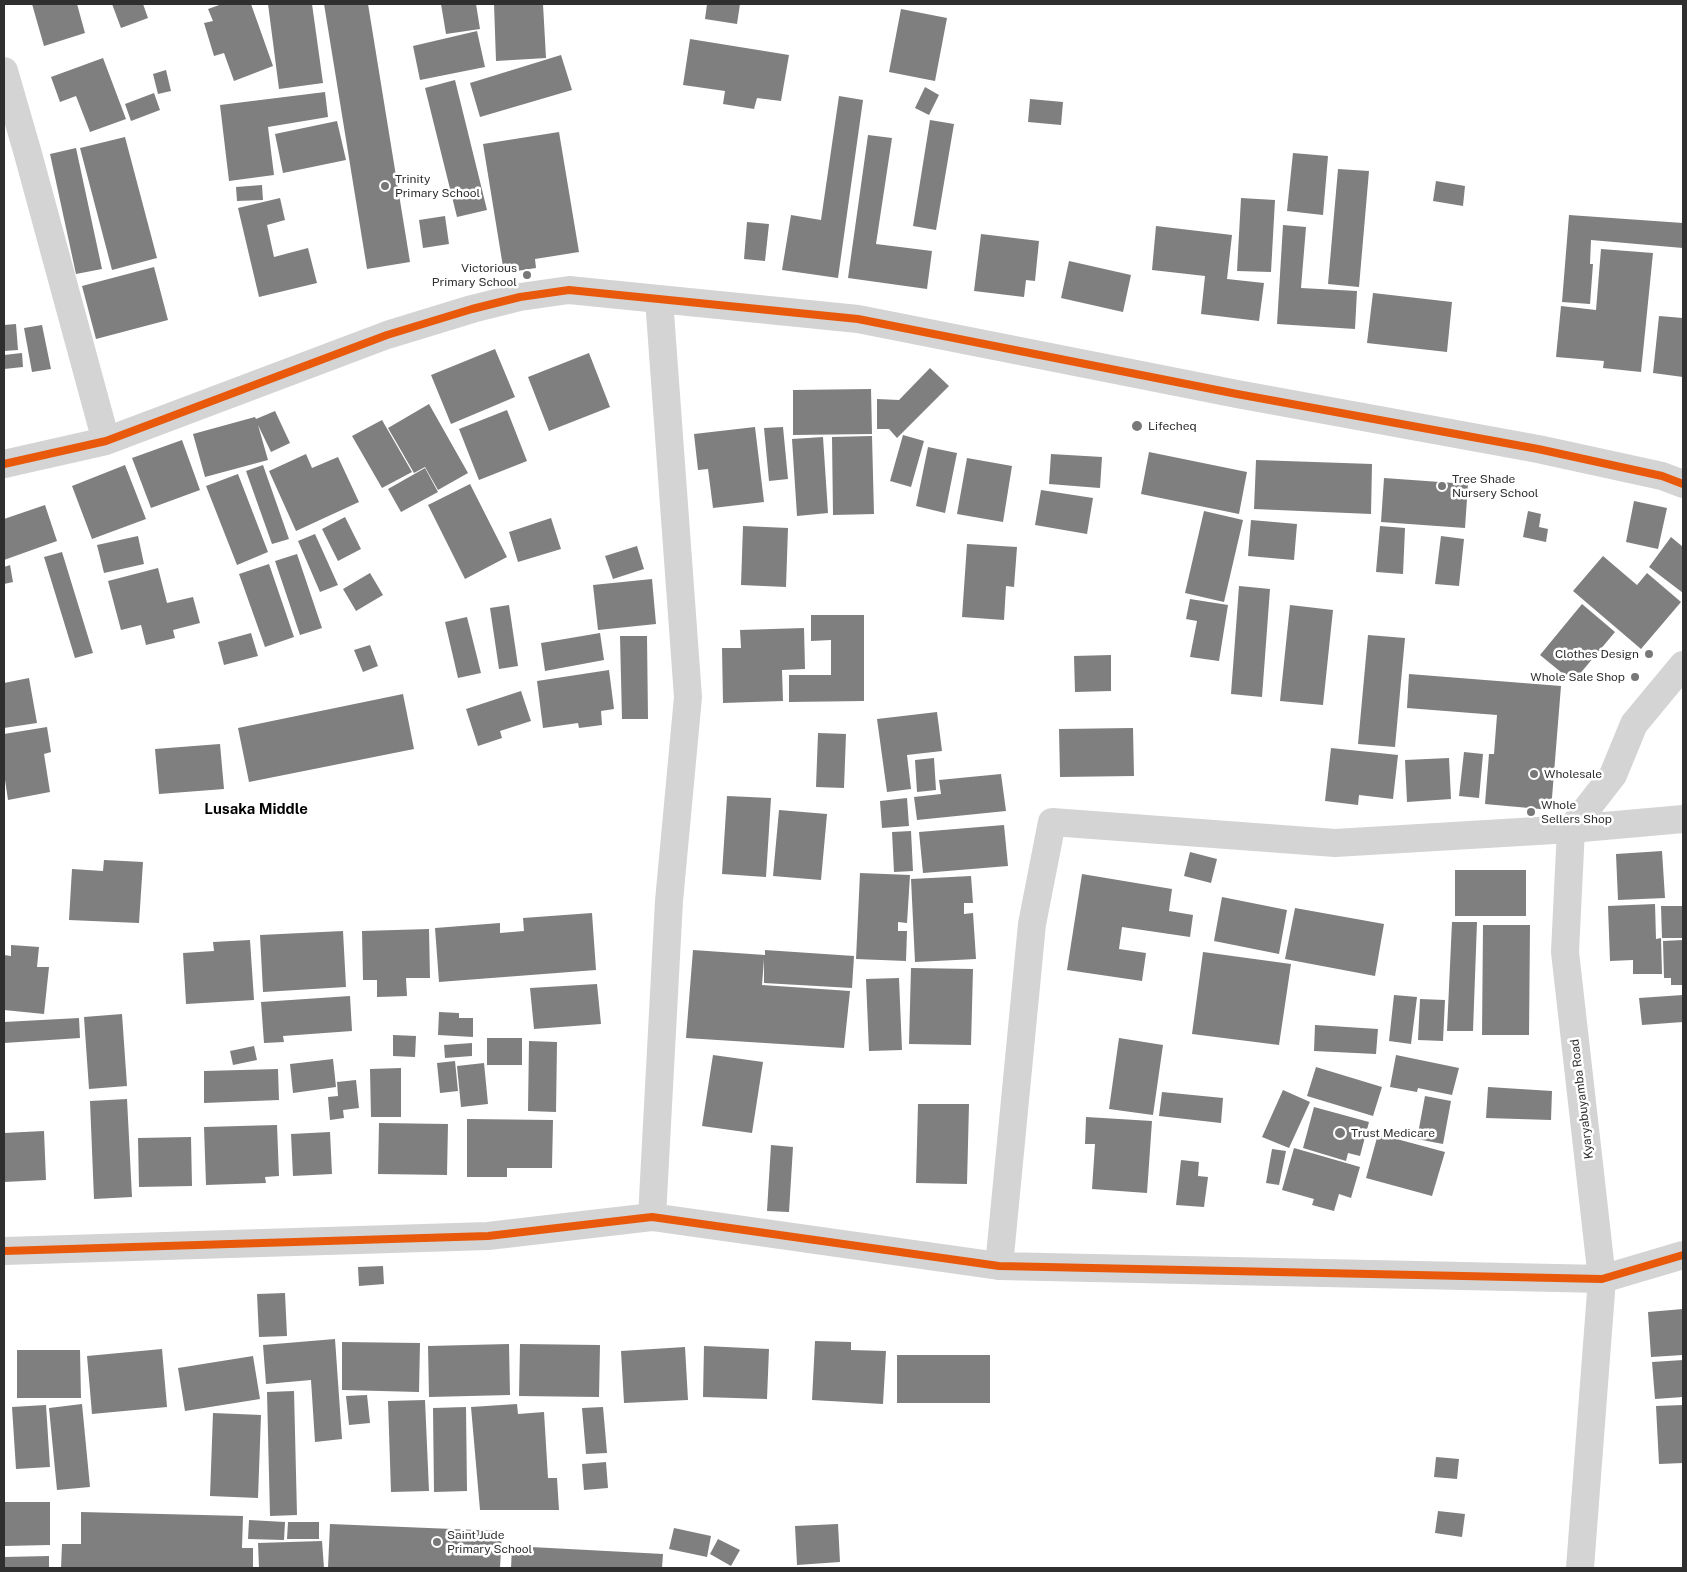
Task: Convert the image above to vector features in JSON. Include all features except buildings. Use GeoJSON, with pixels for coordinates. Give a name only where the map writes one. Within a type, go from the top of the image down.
{"type":"FeatureCollection","features":[{"type":"Feature","properties":{"kind":"street"},"geometry":{"type":"LineString","coordinates":[[4,71],[106,441]]}},
{"type":"Feature","properties":{"kind":"street"},"geometry":{"type":"LineString","coordinates":[[4,464],[106,441],[387,335],[472,309],[520,297],[569,290],[858,319],[1238,394],[1538,449],[1662,476],[1683,484]]}},
{"type":"Feature","properties":{"kind":"street"},"geometry":{"type":"LineString","coordinates":[[652,1217],[668,901],[688,697],[659,299]]}},
{"type":"Feature","properties":{"kind":"street"},"geometry":{"type":"LineString","coordinates":[[1571,829],[1612,775],[1634,724],[1683,665]]}},
{"type":"Feature","properties":{"kind":"street"},"geometry":{"type":"LineString","coordinates":[[999,1266],[1032,924],[1052,822],[1335,843],[1571,829],[1683,819]]}},
{"type":"Feature","properties":{"kind":"street","name":"Kyaryabuyamba Road"},"geometry":{"type":"LineString","coordinates":[[1571,829],[1565,952],[1602,1279],[1580,1568]]}},
{"type":"Feature","properties":{"kind":"street"},"geometry":{"type":"LineString","coordinates":[[4,1252],[488,1236],[652,1217],[999,1266],[1602,1279],[1683,1255]]}},
{"type":"Feature","properties":{"kind":"cycle path"},"geometry":{"type":"LineString","coordinates":[[4,464],[106,441],[387,335],[472,309],[520,297],[569,290],[858,319],[1237,394],[1538,449],[1662,476],[1683,484]]}},
{"type":"Feature","properties":{"kind":"cycle path"},"geometry":{"type":"LineString","coordinates":[[4,1251],[488,1236],[652,1217],[999,1266],[1602,1279],[1683,1255]]}},
{"type":"Feature","properties":{"kind":"place","name":"Trinity Primary School"},"geometry":{"type":"Point","coordinates":[385,186]}},
{"type":"Feature","properties":{"kind":"place","name":"Victorious Primary School"},"geometry":{"type":"Point","coordinates":[527,275]}},
{"type":"Feature","properties":{"kind":"place","name":"Lifecheq"},"geometry":{"type":"Point","coordinates":[1137,426]}},
{"type":"Feature","properties":{"kind":"place","name":"Tree Shade Nursery School"},"geometry":{"type":"Point","coordinates":[1442,486]}},
{"type":"Feature","properties":{"kind":"place","name":"Clothes Design"},"geometry":{"type":"Point","coordinates":[1649,654]}},
{"type":"Feature","properties":{"kind":"place","name":"Whole Sale Shop"},"geometry":{"type":"Point","coordinates":[1635,677]}},
{"type":"Feature","properties":{"kind":"place","name":"Wholesale"},"geometry":{"type":"Point","coordinates":[1534,774]}},
{"type":"Feature","properties":{"kind":"place","name":"Whole Sellers Shop"},"geometry":{"type":"Point","coordinates":[1531,812]}},
{"type":"Feature","properties":{"kind":"place","name":"Trust Medicare"},"geometry":{"type":"Point","coordinates":[1340,1133]}},
{"type":"Feature","properties":{"kind":"place","name":"Saint Jude Primary School"},"geometry":{"type":"Point","coordinates":[437,1542]}},
{"type":"Feature","properties":{"kind":"district","name":"Lusaka Middle"},"geometry":{"type":"Point","coordinates":[256,809]}}]}
